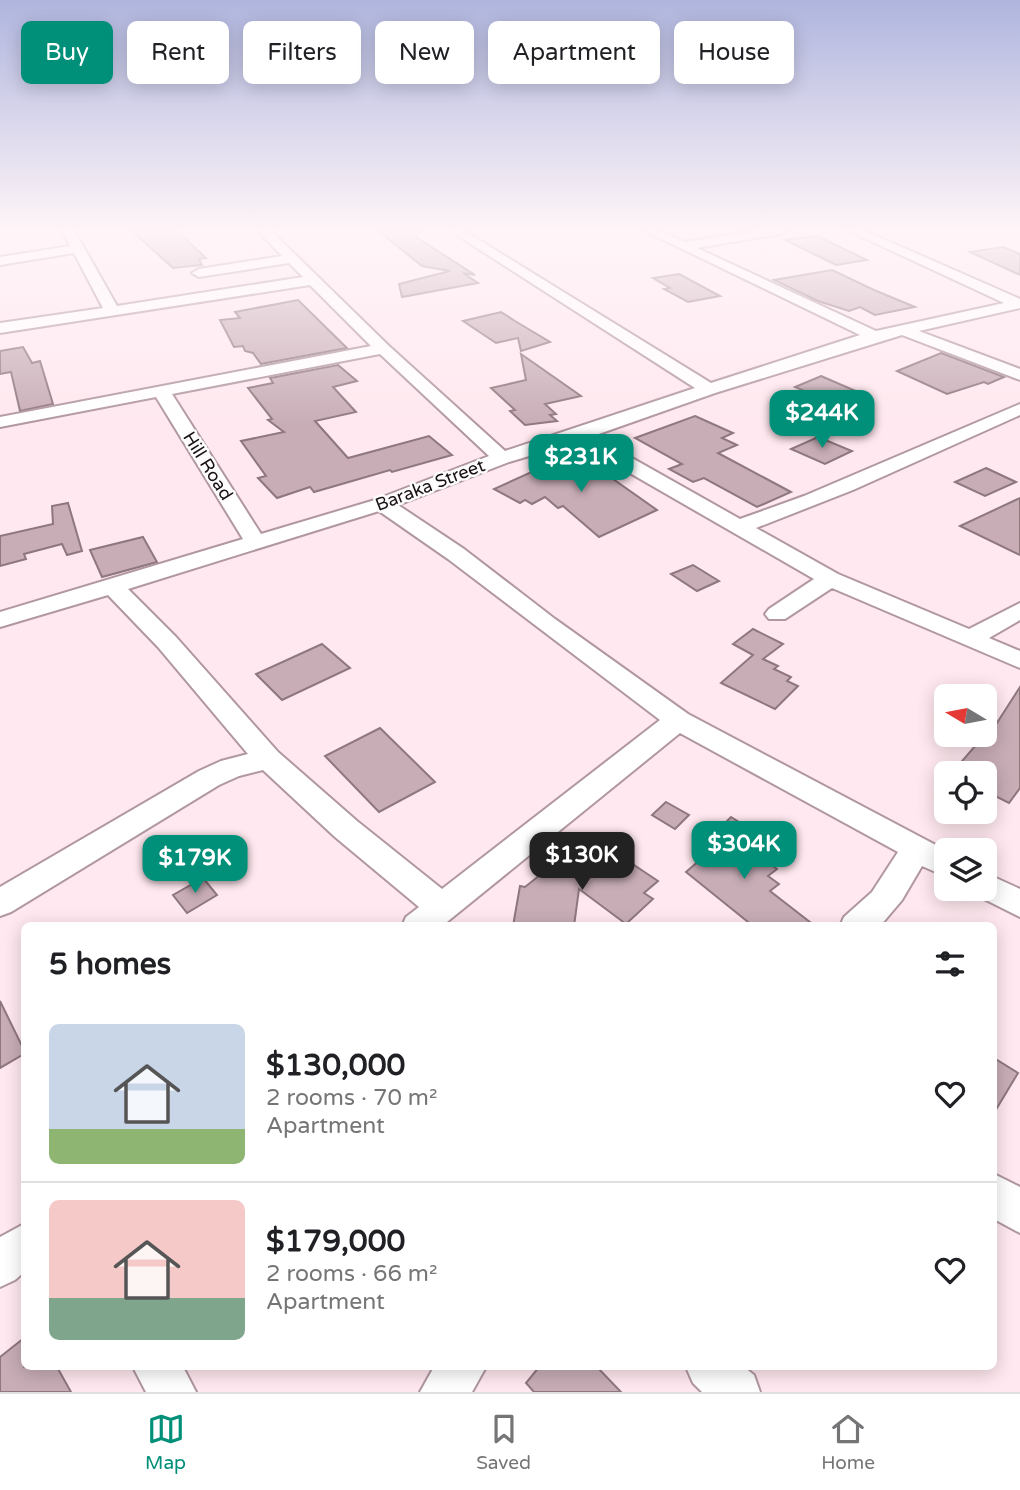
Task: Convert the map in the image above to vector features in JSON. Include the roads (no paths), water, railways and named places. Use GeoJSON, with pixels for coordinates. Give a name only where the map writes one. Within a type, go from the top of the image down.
{"type":"FeatureCollection","features":[{"type":"Feature","properties":{"kind":"street"},"geometry":{"type":"LineString","coordinates":[[103,295],[112,310]]}},
{"type":"Feature","properties":{"kind":"street"},"geometry":{"type":"LineString","coordinates":[[0,328],[212,295]]}},
{"type":"Feature","properties":{"kind":"street"},"geometry":{"type":"LineString","coordinates":[[327,295],[502,458]]}},
{"type":"Feature","properties":{"kind":"street"},"geometry":{"type":"LineString","coordinates":[[559,295],[709,389]]}},
{"type":"Feature","properties":{"kind":"street"},"geometry":{"type":"LineString","coordinates":[[787,295],[874,336]]}},
{"type":"Feature","properties":{"kind":"street"},"geometry":{"type":"LineString","coordinates":[[999,295],[1019,304]]}},
{"type":"Feature","properties":{"kind":"street","name":"Baraka Street"},"geometry":{"type":"LineString","coordinates":[[0,620],[382,504],[502,458],[874,336],[1019,304]]}},
{"type":"Feature","properties":{"kind":"street"},"geometry":{"type":"LineString","coordinates":[[901,329],[1020,375]]}},
{"type":"Feature","properties":{"kind":"street"},"geometry":{"type":"LineString","coordinates":[[0,422],[383,349]]}},
{"type":"Feature","properties":{"kind":"street","name":"Hill Road"},"geometry":{"type":"LineString","coordinates":[[160,390],[256,542]]}},
{"type":"Feature","properties":{"kind":"street"},"geometry":{"type":"LineString","coordinates":[[740,526],[793,509],[839,486],[1020,409]]}},
{"type":"Feature","properties":{"kind":"street"},"geometry":{"type":"LineString","coordinates":[[578,435],[830,579],[1020,660]]}},
{"type":"Feature","properties":{"kind":"street"},"geometry":{"type":"LineString","coordinates":[[382,504],[456,554],[546,624],[678,720],[934,858]]}},
{"type":"Feature","properties":{"kind":"street"},"geometry":{"type":"LineString","coordinates":[[776,614],[830,579]]}},
{"type":"Feature","properties":{"kind":"street"},"geometry":{"type":"LineString","coordinates":[[112,586],[167,642],[268,759],[346,829],[441,906]]}},
{"type":"Feature","properties":{"kind":"street"},"geometry":{"type":"LineString","coordinates":[[970,639],[1020,610]]}},
{"type":"Feature","properties":{"kind":"street"},"geometry":{"type":"LineString","coordinates":[[423,922],[678,720]]}},
{"type":"Feature","properties":{"kind":"street"},"geometry":{"type":"LineString","coordinates":[[0,903],[209,778],[231,768],[268,759]]}},
{"type":"Feature","properties":{"kind":"street"},"geometry":{"type":"LineString","coordinates":[[862,922],[890,894],[916,848]]}},
{"type":"Feature","properties":{"kind":"street"},"geometry":{"type":"LineString","coordinates":[[997,892],[1020,904]]}},
{"type":"Feature","properties":{"kind":"street"},"geometry":{"type":"LineString","coordinates":[[997,1196],[1020,1212]]}},
{"type":"Feature","properties":{"kind":"street"},"geometry":{"type":"LineString","coordinates":[[0,1265],[21,1248]]}},
{"type":"Feature","properties":{"kind":"street"},"geometry":{"type":"LineString","coordinates":[[158,1370],[173,1392]]}},
{"type":"Feature","properties":{"kind":"street"},"geometry":{"type":"LineString","coordinates":[[443,1392],[461,1370]]}},
{"type":"Feature","properties":{"kind":"street"},"geometry":{"type":"LineString","coordinates":[[712,1370],[737,1392]]}}]}
